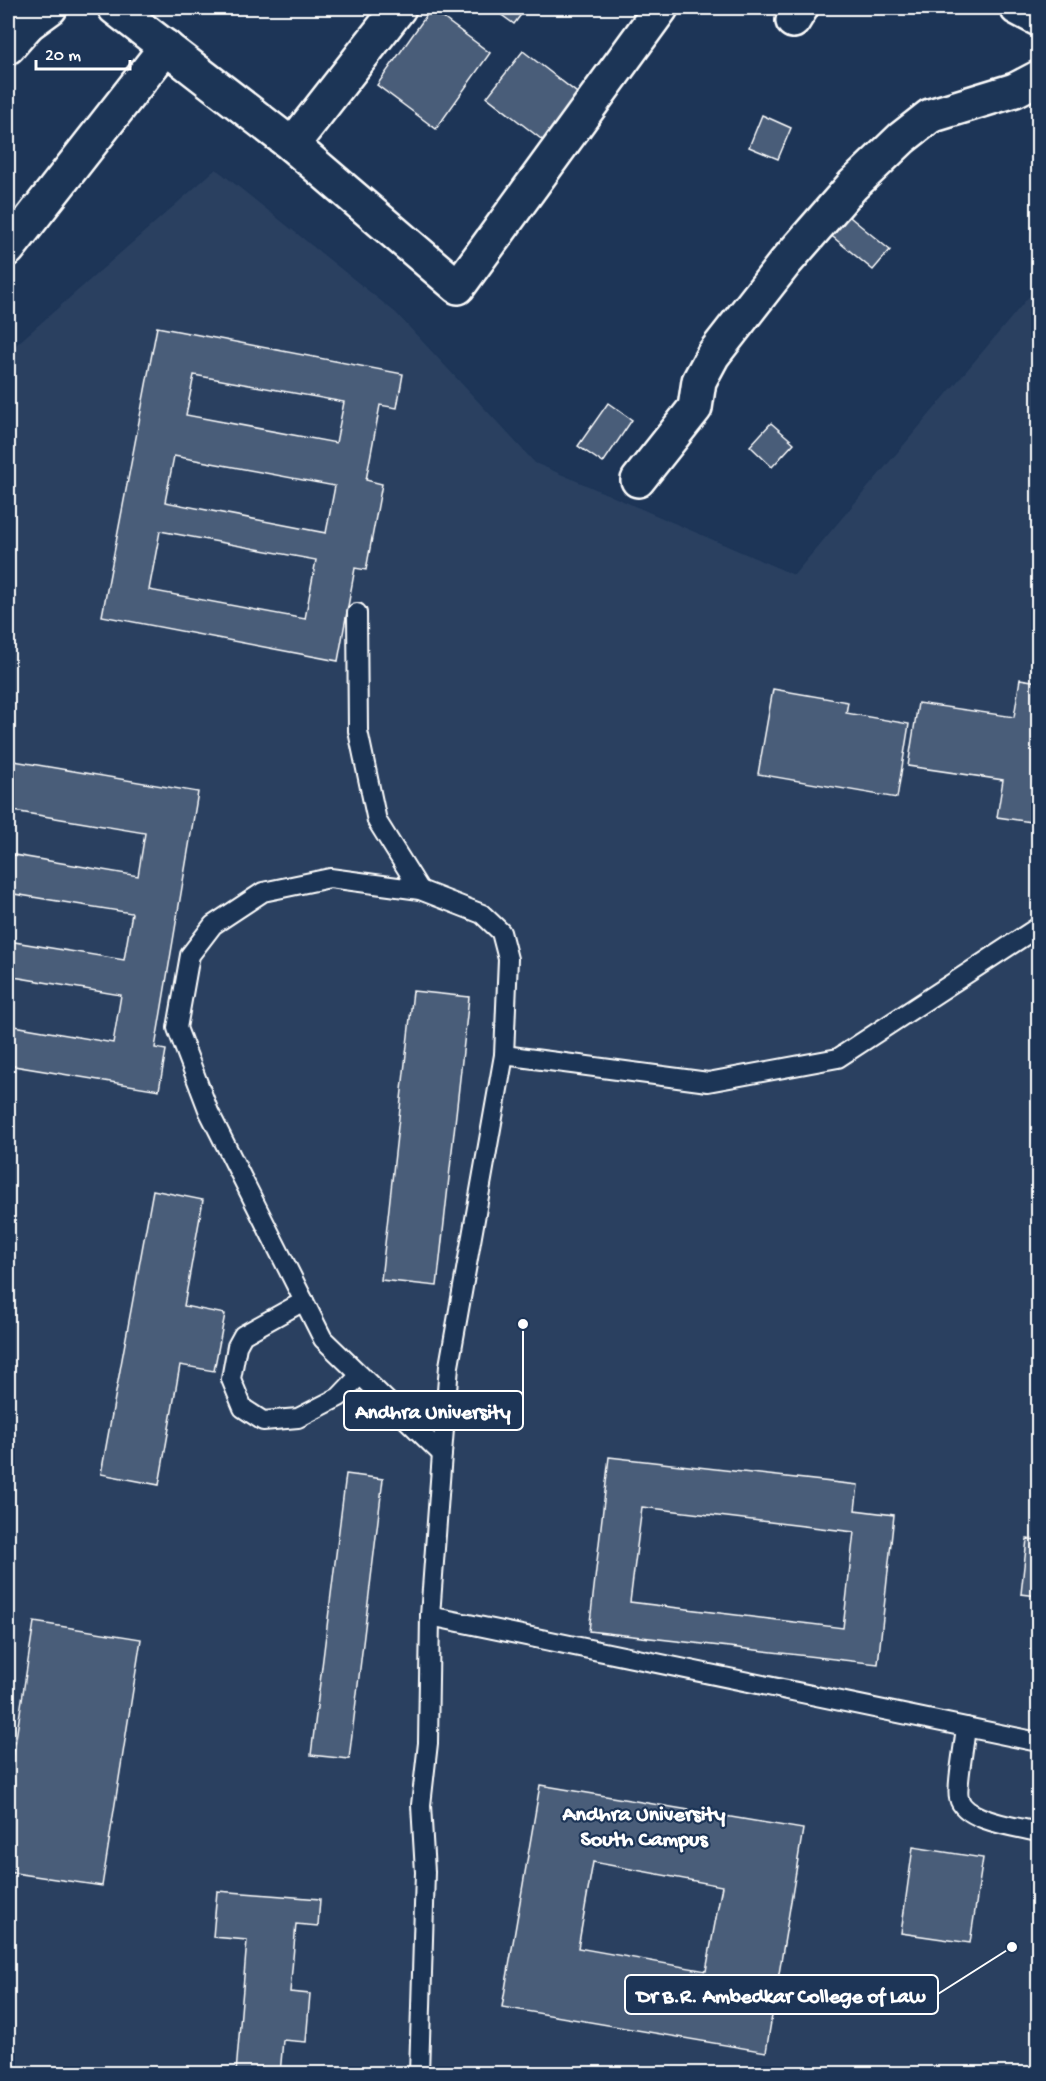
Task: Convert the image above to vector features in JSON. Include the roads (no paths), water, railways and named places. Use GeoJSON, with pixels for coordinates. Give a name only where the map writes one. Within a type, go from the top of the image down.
{"type":"FeatureCollection","features":[{"type":"Feature","properties":{"kind":"street"},"geometry":{"type":"LineString","coordinates":[[115,8],[292,145],[458,287],[661,8]]}},
{"type":"Feature","properties":{"kind":"street"},"geometry":{"type":"LineString","coordinates":[[292,145],[399,8]]}},
{"type":"Feature","properties":{"kind":"street"},"geometry":{"type":"LineString","coordinates":[[1017,8],[1038,19]]}},
{"type":"Feature","properties":{"kind":"street"},"geometry":{"type":"LineString","coordinates":[[8,249],[166,47]]}},
{"type":"Feature","properties":{"kind":"street"},"geometry":{"type":"LineString","coordinates":[[638,480],[695,408],[699,381],[713,355],[784,264],[853,185],[902,138],[930,116],[1015,90],[1038,78]]}},
{"type":"Feature","properties":{"kind":"lane"},"geometry":{"type":"LineString","coordinates":[[357,613],[358,731],[377,821],[420,890]]}},
{"type":"Feature","properties":{"kind":"lane"},"geometry":{"type":"LineString","coordinates":[[419,2073],[425,1872],[421,1804],[428,1743],[430,1616],[449,1366],[504,1055],[508,959],[501,932],[483,914],[420,890],[330,878],[263,892],[213,925],[190,955],[177,1028],[209,1112],[323,1339],[442,1454]]}},
{"type":"Feature","properties":{"kind":"lane"},"geometry":{"type":"LineString","coordinates":[[504,1055],[708,1082],[838,1058],[1038,927]]}},
{"type":"Feature","properties":{"kind":"lane"},"geometry":{"type":"LineString","coordinates":[[304,1301],[243,1335],[237,1346],[231,1379],[243,1408],[263,1421],[298,1418],[339,1397],[360,1375]]}},
{"type":"Feature","properties":{"kind":"lane"},"geometry":{"type":"LineString","coordinates":[[430,1616],[1038,1742]]}},
{"type":"Feature","properties":{"kind":"lane"},"geometry":{"type":"LineString","coordinates":[[966,1727],[958,1797],[964,1808],[979,1817],[1038,1832]]}},
{"type":"Feature","properties":{"kind":"place","name":"Andhra University"},"geometry":{"type":"Point","coordinates":[523,1324]}},
{"type":"Feature","properties":{"kind":"place","name":"Dr B.R. Ambedkar College of Law"},"geometry":{"type":"Point","coordinates":[1012,1947]}},
{"type":"Feature","properties":{"kind":"district","name":"Andhra University South Campus"},"geometry":{"type":"Point","coordinates":[644,1829]}}]}
